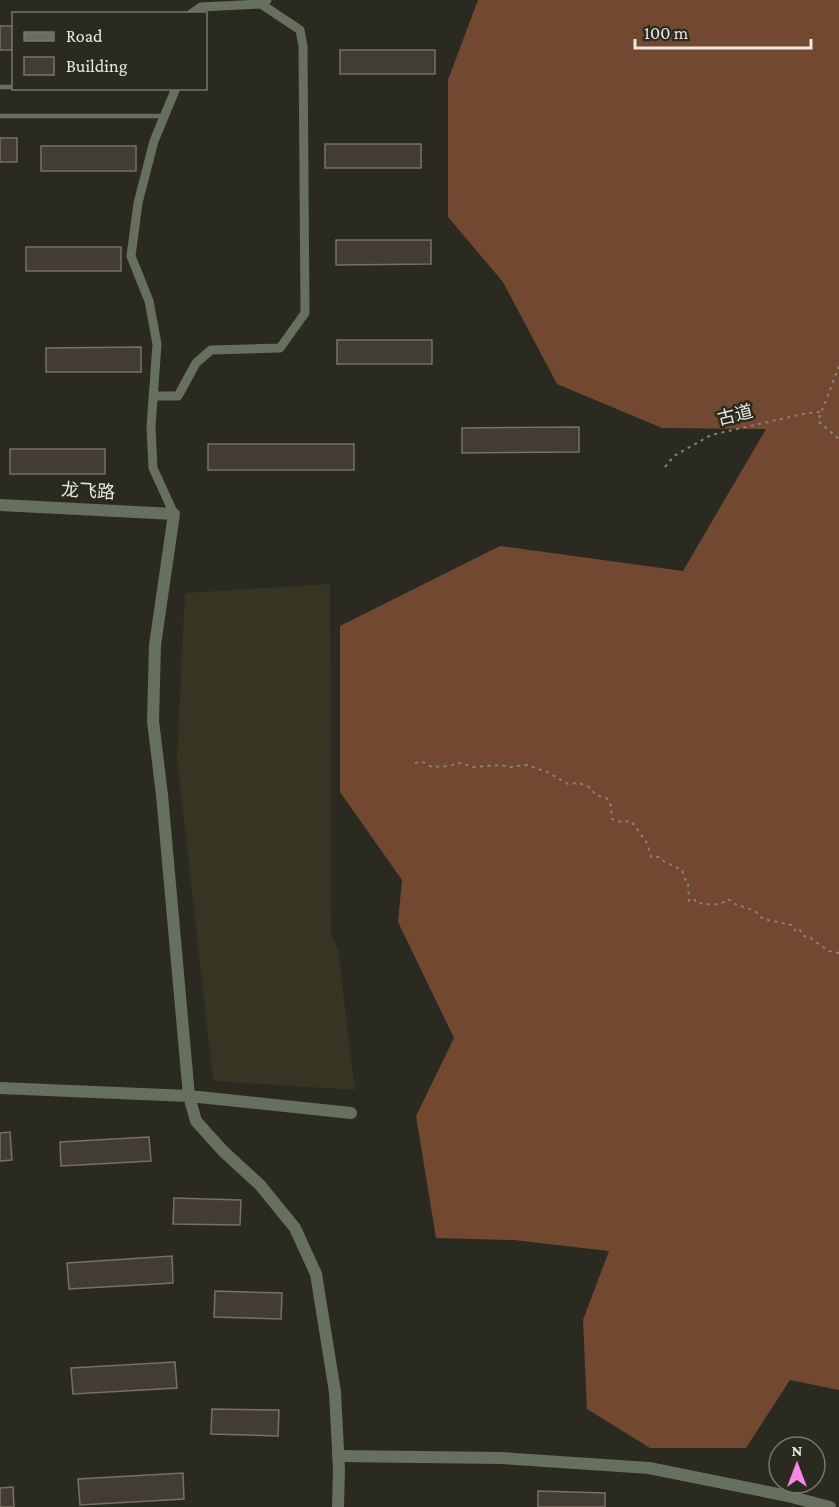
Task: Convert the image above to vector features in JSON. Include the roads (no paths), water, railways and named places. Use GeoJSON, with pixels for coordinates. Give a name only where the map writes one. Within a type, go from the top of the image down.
{"type":"FeatureCollection","features":[{"type":"Feature","properties":{"kind":"street"},"geometry":{"type":"LineString","coordinates":[[154,396],[178,396],[196,363],[211,350],[280,348],[305,314],[303,46],[300,30],[264,2],[201,8],[194,12]]}},
{"type":"Feature","properties":{"kind":"street"},"geometry":{"type":"LineString","coordinates":[[175,90],[154,141],[138,203],[131,256],[149,301],[157,344],[151,427],[153,468],[174,514],[155,645],[153,721],[162,795],[189,1096],[196,1121],[223,1151],[260,1185],[295,1228],[316,1274],[335,1392],[338,1507]]}},
{"type":"Feature","properties":{"kind":"street","name":"龙飞路"},"geometry":{"type":"LineString","coordinates":[[0,504],[174,514]]}},
{"type":"Feature","properties":{"kind":"street"},"geometry":{"type":"LineString","coordinates":[[0,1088],[189,1096],[351,1113]]}},
{"type":"Feature","properties":{"kind":"street"},"geometry":{"type":"LineString","coordinates":[[338,1456],[501,1458],[649,1468],[788,1496],[830,1507]]}},
{"type":"Feature","properties":{"kind":"lane"},"geometry":{"type":"LineString","coordinates":[[0,116],[165,116]]}}]}
